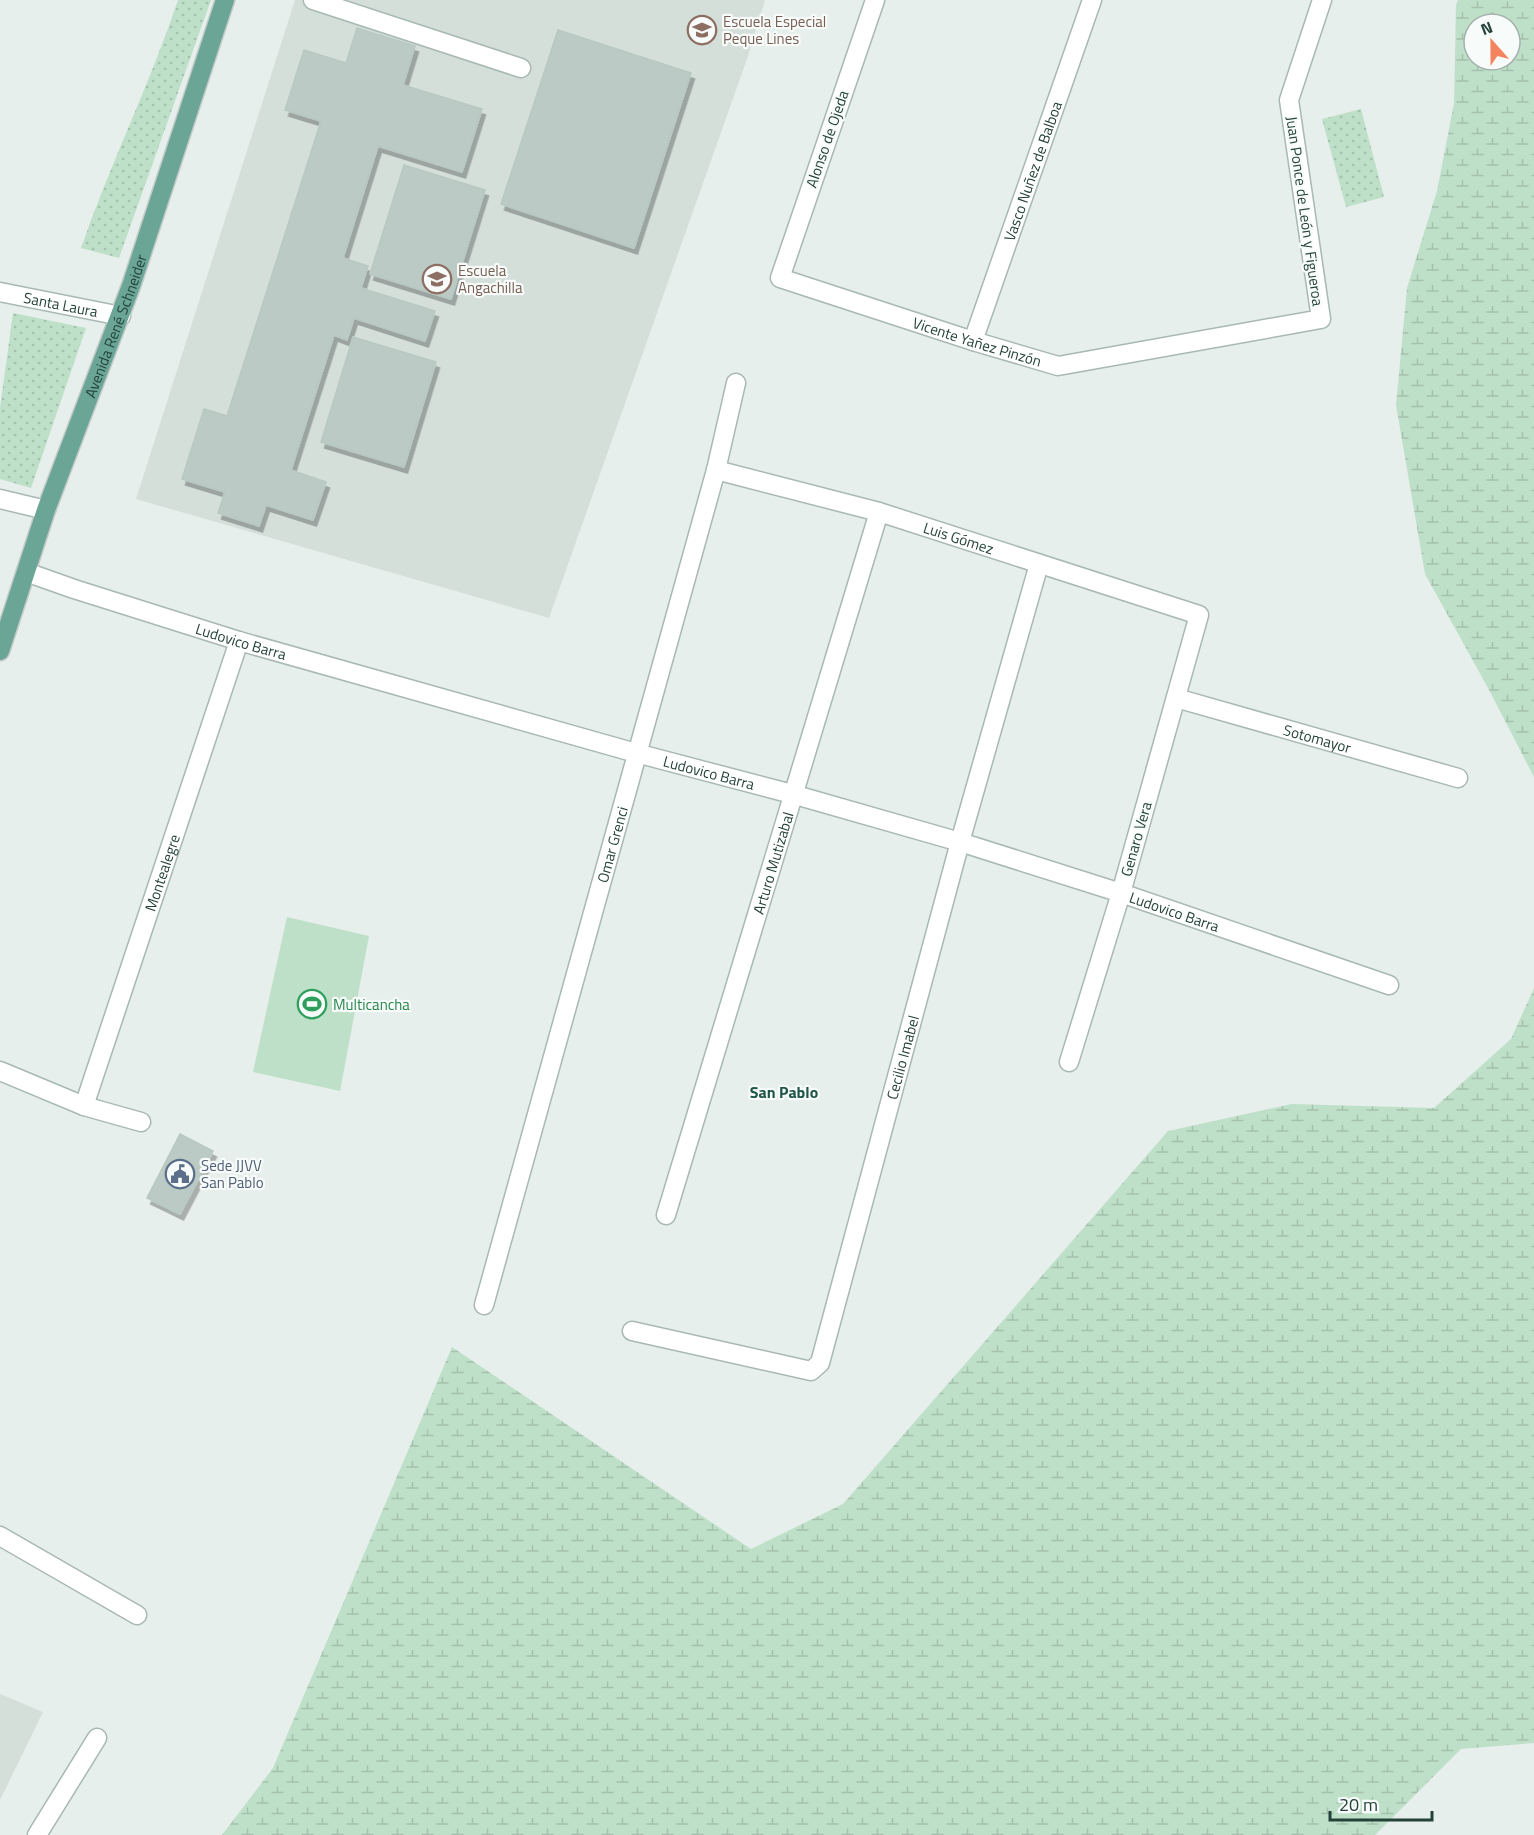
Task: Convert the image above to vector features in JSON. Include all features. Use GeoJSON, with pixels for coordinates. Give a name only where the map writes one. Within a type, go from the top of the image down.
{"type":"FeatureCollection","features":[{"type":"Feature","properties":{"kind":"main road","name":"Avenida René Schneider"},"geometry":{"type":"LineString","coordinates":[[0,651],[46,510],[121,316],[225,0]]}},
{"type":"Feature","properties":{"kind":"street"},"geometry":{"type":"LineString","coordinates":[[313,0],[521,69]]}},
{"type":"Feature","properties":{"kind":"street","name":"Alonso de Ojeda"},"geometry":{"type":"LineString","coordinates":[[780,278],[874,0]]}},
{"type":"Feature","properties":{"kind":"street","name":"Vasco Nuñez de Balboa"},"geometry":{"type":"LineString","coordinates":[[973,341],[1092,0]]}},
{"type":"Feature","properties":{"kind":"street","name":"Juan Ponce de León y Figueroa"},"geometry":{"type":"LineString","coordinates":[[1321,320],[1289,100],[1322,0]]}},
{"type":"Feature","properties":{"kind":"street","name":"Vicente Yañez Pinzón"},"geometry":{"type":"LineString","coordinates":[[780,278],[973,341],[1058,366],[1321,320]]}},
{"type":"Feature","properties":{"kind":"street","name":"Santa Laura"},"geometry":{"type":"LineString","coordinates":[[0,292],[121,316]]}},
{"type":"Feature","properties":{"kind":"street","name":"Omar Grenci"},"geometry":{"type":"LineString","coordinates":[[484,1305],[716,470],[736,383]]}},
{"type":"Feature","properties":{"kind":"street","name":"Luis Gómez"},"geometry":{"type":"LineString","coordinates":[[716,470],[879,512],[1199,615]]}},
{"type":"Feature","properties":{"kind":"street"},"geometry":{"type":"LineString","coordinates":[[0,499],[46,510]]}},
{"type":"Feature","properties":{"kind":"street","name":"Arturo Mutizabal"},"geometry":{"type":"LineString","coordinates":[[666,1215],[879,512]]}},
{"type":"Feature","properties":{"kind":"street","name":"Cecilio Imabel"},"geometry":{"type":"LineString","coordinates":[[632,1331],[811,1371],[820,1363],[960,842],[1039,564]]}},
{"type":"Feature","properties":{"kind":"street","name":"Ludovico Barra"},"geometry":{"type":"LineString","coordinates":[[26,572],[239,641],[960,842],[1121,893],[1389,985]]}},
{"type":"Feature","properties":{"kind":"street","name":"Genaro Vera"},"geometry":{"type":"LineString","coordinates":[[1069,1062],[1121,893],[1199,615]]}},
{"type":"Feature","properties":{"kind":"street","name":"Montealegre"},"geometry":{"type":"LineString","coordinates":[[84,1106],[239,641]]}},
{"type":"Feature","properties":{"kind":"street","name":"Sotomayor"},"geometry":{"type":"LineString","coordinates":[[1176,698],[1458,778]]}},
{"type":"Feature","properties":{"kind":"street"},"geometry":{"type":"LineString","coordinates":[[0,1071],[84,1106],[141,1122]]}},
{"type":"Feature","properties":{"kind":"street"},"geometry":{"type":"LineString","coordinates":[[0,1536],[137,1615]]}},
{"type":"Feature","properties":{"kind":"street"},"geometry":{"type":"LineString","coordinates":[[37,1835],[97,1738]]}},
{"type":"Feature","properties":{"kind":"shaded area","name":"Escuela Angachilla"},"geometry":{"type":"Polygon","coordinates":[[[295,0],[765,0],[747,59],[549,618],[136,499],[295,0]]]}},
{"type":"Feature","properties":{"kind":"shaded area"},"geometry":{"type":"Polygon","coordinates":[[[0,1694],[43,1712],[0,1800],[0,1694]]]}},
{"type":"Feature","properties":{"kind":"green space"},"geometry":{"type":"Polygon","coordinates":[[[178,0],[211,0],[119,258],[81,248],[155,62],[178,0]]]}},
{"type":"Feature","properties":{"kind":"green space"},"geometry":{"type":"Polygon","coordinates":[[[1458,0],[1534,0],[1534,777],[1425,574],[1396,405],[1407,288],[1437,191],[1454,103],[1456,5],[1458,0]]]}},
{"type":"Feature","properties":{"kind":"green space"},"geometry":{"type":"Polygon","coordinates":[[[1361,109],[1384,197],[1346,207],[1322,119],[1361,109]]]}},
{"type":"Feature","properties":{"kind":"green space"},"geometry":{"type":"Polygon","coordinates":[[[13,313],[86,328],[31,488],[0,479],[0,408],[13,313]]]}},
{"type":"Feature","properties":{"kind":"green space","name":"Multicancha"},"geometry":{"type":"Polygon","coordinates":[[[287,917],[369,936],[340,1091],[253,1072],[287,917]]]}},
{"type":"Feature","properties":{"kind":"green space"},"geometry":{"type":"Polygon","coordinates":[[[1534,988],[1534,1743],[1461,1749],[1375,1835],[222,1835],[273,1768],[452,1347],[751,1549],[843,1504],[1168,1131],[1292,1104],[1434,1108],[1511,1039],[1534,988]]]}},
{"type":"Feature","properties":{"kind":"building"},"geometry":{"type":"Polygon","coordinates":[[[357,28],[415,46],[403,85],[482,109],[462,172],[378,146],[343,258],[368,266],[361,288],[435,311],[425,341],[354,318],[347,340],[334,335],[291,470],[326,482],[313,520],[266,505],[259,526],[218,513],[225,492],[182,479],[204,409],[227,416],[321,121],[285,110],[304,50],[346,63],[357,28]]]}},
{"type":"Feature","properties":{"kind":"building"},"geometry":{"type":"Polygon","coordinates":[[[558,30],[691,73],[634,248],[501,204],[558,30]]]}},
{"type":"Feature","properties":{"kind":"building"},"geometry":{"type":"Polygon","coordinates":[[[404,165],[485,190],[451,299],[370,274],[404,165]]]}},
{"type":"Feature","properties":{"kind":"building"},"geometry":{"type":"Polygon","coordinates":[[[353,337],[436,362],[404,467],[321,442],[353,337]]]}},
{"type":"Feature","properties":{"kind":"building","name":"Sede JJVV San Pablo"},"geometry":{"type":"Polygon","coordinates":[[[180,1134],[213,1151],[180,1214],[147,1198],[180,1134]]]}},
{"type":"Feature","properties":{"kind":"place","name":"Escuela Especial Peque Lines"},"geometry":{"type":"Point","coordinates":[702,30]}},
{"type":"Feature","properties":{"kind":"place","name":"Escuela Angachilla"},"geometry":{"type":"Point","coordinates":[437,279]}},
{"type":"Feature","properties":{"kind":"place","name":"Multicancha"},"geometry":{"type":"Point","coordinates":[312,1004]}},
{"type":"Feature","properties":{"kind":"place","name":"Sede JJVV San Pablo"},"geometry":{"type":"Point","coordinates":[180,1174]}},
{"type":"Feature","properties":{"kind":"district","name":"San Pablo"},"geometry":{"type":"Point","coordinates":[784,1092]}}]}
